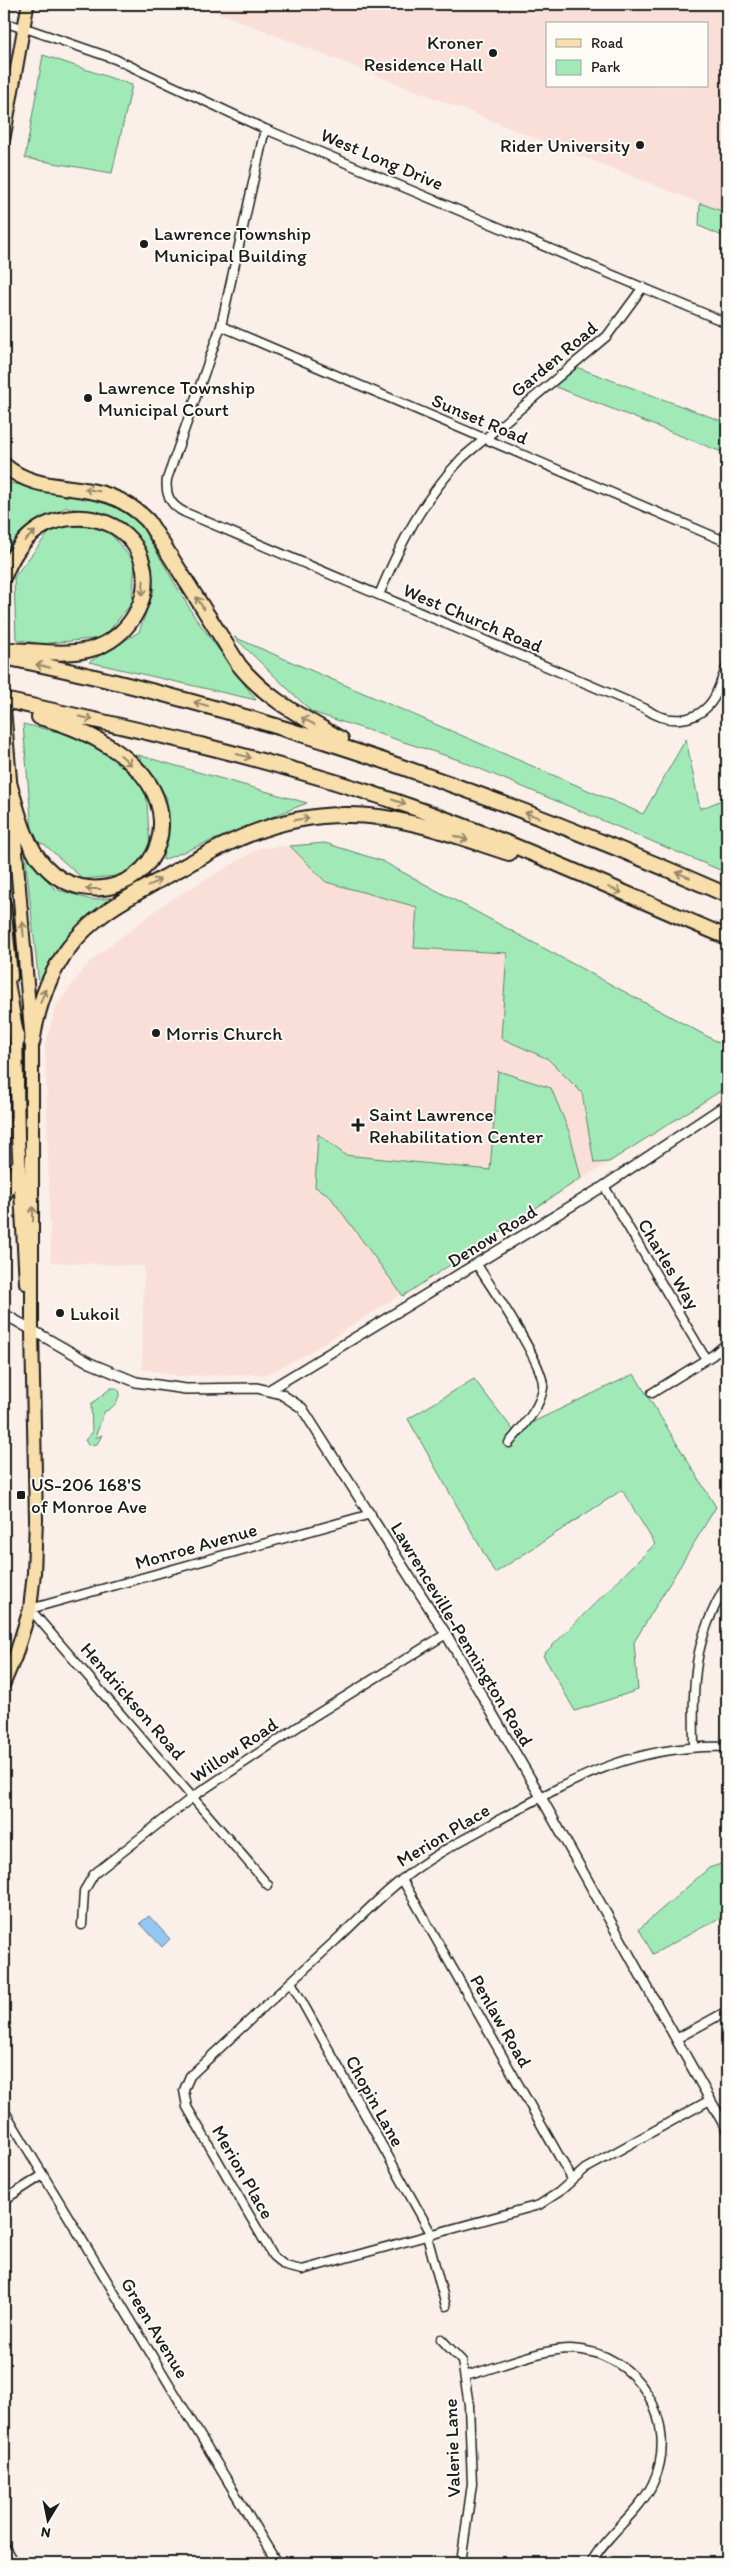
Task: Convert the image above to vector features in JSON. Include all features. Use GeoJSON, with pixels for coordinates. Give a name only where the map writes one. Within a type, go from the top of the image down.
{"type":"FeatureCollection","features":[{"type":"Feature","properties":{"kind":"highway"},"geometry":{"type":"LineString","coordinates":[[4,465],[22,477],[33,481],[115,496],[138,511],[148,521],[239,665],[254,683],[290,712],[365,754]]}},
{"type":"Feature","properties":{"kind":"highway"},"geometry":{"type":"LineString","coordinates":[[4,576],[24,541],[34,532],[58,520],[87,517],[119,530],[135,547],[141,560],[144,588],[139,607],[130,623],[122,632],[102,646],[76,652],[4,650]]}},
{"type":"Feature","properties":{"kind":"highway"},"geometry":{"type":"LineString","coordinates":[[4,657],[195,703],[306,734],[599,840],[727,895]]}},
{"type":"Feature","properties":{"kind":"highway"},"geometry":{"type":"LineString","coordinates":[[4,701],[26,714],[83,732],[100,740],[128,761],[146,781],[156,797],[161,821],[157,846],[144,867],[123,883],[98,889],[73,886],[56,877],[36,855],[10,786]]}},
{"type":"Feature","properties":{"kind":"highway"},"geometry":{"type":"LineString","coordinates":[[4,701],[188,741],[396,801],[464,825],[727,937]]}},
{"type":"Feature","properties":{"kind":"highway"},"geometry":{"type":"LineString","coordinates":[[4,708],[32,1043],[32,1332],[36,1519],[34,1573],[30,1609],[6,1674]]}},
{"type":"Feature","properties":{"kind":"highway"},"geometry":{"type":"LineString","coordinates":[[32,1043],[40,1003],[48,982],[69,947],[89,926],[115,905],[219,846],[270,826],[294,820],[339,815],[377,816],[401,820],[593,880]]}},
{"type":"Feature","properties":{"kind":"highway"},"geometry":{"type":"LineString","coordinates":[[4,904],[18,1041],[19,1158],[24,1268],[32,1332]]}},
{"type":"Feature","properties":{"kind":"highway"},"geometry":{"type":"LineString","coordinates":[[4,964],[18,1041]]}},
{"type":"Feature","properties":{"kind":"highway"},"geometry":{"type":"LineString","coordinates":[[4,1196],[13,1180],[19,1158]]}},
{"type":"Feature","properties":{"kind":"main road"},"geometry":{"type":"LineString","coordinates":[[4,138],[28,4]]}},
{"type":"Feature","properties":{"kind":"street","name":"West Long Drive"},"geometry":{"type":"LineString","coordinates":[[4,23],[115,59],[265,129],[727,323]]}},
{"type":"Feature","properties":{"kind":"street"},"geometry":{"type":"LineString","coordinates":[[221,326],[265,129]]}},
{"type":"Feature","properties":{"kind":"street","name":"Garden Road"},"geometry":{"type":"LineString","coordinates":[[379,595],[403,540],[420,509],[450,471],[485,439],[608,336],[643,287]]}},
{"type":"Feature","properties":{"kind":"street","name":"Sunset Road"},"geometry":{"type":"LineString","coordinates":[[221,326],[727,542]]}},
{"type":"Feature","properties":{"kind":"street","name":"West Church Road"},"geometry":{"type":"LineString","coordinates":[[221,326],[167,479],[167,495],[171,503],[184,512],[670,719],[690,717],[708,706],[714,698],[727,666]]}},
{"type":"Feature","properties":{"kind":"street","name":"Denow Road"},"geometry":{"type":"LineString","coordinates":[[269,1390],[604,1186],[727,1104]]}},
{"type":"Feature","properties":{"kind":"street","name":"Charles Way"},"geometry":{"type":"LineString","coordinates":[[604,1186],[706,1359]]}},
{"type":"Feature","properties":{"kind":"street"},"geometry":{"type":"LineString","coordinates":[[477,1265],[501,1302],[543,1379],[541,1397],[531,1415],[509,1443]]}},
{"type":"Feature","properties":{"kind":"street","name":"Lawrenceville-Pennington Road"},"geometry":{"type":"LineString","coordinates":[[4,1314],[32,1332],[98,1367],[136,1382],[186,1389],[257,1388],[269,1390],[292,1400],[310,1418],[446,1634],[541,1797],[727,2130]]}},
{"type":"Feature","properties":{"kind":"street"},"geometry":{"type":"LineString","coordinates":[[652,1392],[706,1359],[727,1343]]}},
{"type":"Feature","properties":{"kind":"street","name":"Monroe Avenue"},"geometry":{"type":"LineString","coordinates":[[30,1609],[371,1514]]}},
{"type":"Feature","properties":{"kind":"street"},"geometry":{"type":"LineString","coordinates":[[694,1747],[693,1682],[696,1662],[706,1624],[727,1584]]}},
{"type":"Feature","properties":{"kind":"street","name":"Hendrickson Road"},"geometry":{"type":"LineString","coordinates":[[30,1609],[194,1796],[268,1885]]}},
{"type":"Feature","properties":{"kind":"street","name":"Willow Road"},"geometry":{"type":"LineString","coordinates":[[82,1925],[84,1891],[94,1874],[194,1796],[314,1716],[446,1634]]}},
{"type":"Feature","properties":{"kind":"street","name":"Merion Place"},"geometry":{"type":"LineString","coordinates":[[710,2100],[600,2160],[539,2205],[309,2269],[294,2269],[285,2266],[273,2256],[186,2106],[184,2090],[190,2076],[290,1982],[402,1879],[439,1853],[541,1797],[605,1766],[661,1751],[694,1747],[727,1747]]}},
{"type":"Feature","properties":{"kind":"street","name":"Penlaw Road"},"geometry":{"type":"LineString","coordinates":[[402,1879],[572,2179]]}},
{"type":"Feature","properties":{"kind":"street","name":"Chopin Lane"},"geometry":{"type":"LineString","coordinates":[[290,1982],[430,2235],[446,2306]]}},
{"type":"Feature","properties":{"kind":"street"},"geometry":{"type":"LineString","coordinates":[[676,2039],[727,2011]]}},
{"type":"Feature","properties":{"kind":"street","name":"Green Avenue"},"geometry":{"type":"LineString","coordinates":[[4,2110],[277,2563]]}},
{"type":"Feature","properties":{"kind":"street"},"geometry":{"type":"LineString","coordinates":[[4,2200],[43,2175]]}},
{"type":"Feature","properties":{"kind":"street","name":"Valerie Lane"},"geometry":{"type":"LineString","coordinates":[[441,2339],[462,2361],[472,2444],[472,2484],[466,2538],[461,2563]]}},
{"type":"Feature","properties":{"kind":"street"},"geometry":{"type":"LineString","coordinates":[[465,2376],[550,2352],[572,2349],[586,2351],[612,2360],[630,2372],[645,2388],[653,2400],[661,2427],[662,2441],[658,2470],[644,2498],[604,2544],[591,2563]]}},
{"type":"Feature","properties":{"kind":"street"},"geometry":{"type":"LineString","coordinates":[[4,2546],[14,2563]]}},
{"type":"Feature","properties":{"kind":"shaded area","name":"Rider University"},"geometry":{"type":"Polygon","coordinates":[[[196,4],[727,4],[727,213],[700,203],[196,4]]]}},
{"type":"Feature","properties":{"kind":"shaded area","name":"Saint Lawrence Rehabilitation Center"},"geometry":{"type":"Polygon","coordinates":[[[325,843],[382,861],[727,1047],[727,1087],[307,1354],[267,1374],[179,1376],[142,1369],[144,1266],[51,1262],[45,1047],[56,1006],[89,962],[164,904],[260,848],[325,843]]]}},
{"type":"Feature","properties":{"kind":"green space"},"geometry":{"type":"Polygon","coordinates":[[[43,55],[132,85],[112,173],[25,158],[43,55]]]}},
{"type":"Feature","properties":{"kind":"green space"},"geometry":{"type":"Polygon","coordinates":[[[700,203],[727,213],[727,238],[699,226],[700,203]]]}},
{"type":"Feature","properties":{"kind":"green space"},"geometry":{"type":"Polygon","coordinates":[[[576,367],[727,423],[727,454],[551,385],[576,367]]]}},
{"type":"Feature","properties":{"kind":"green space"},"geometry":{"type":"Polygon","coordinates":[[[4,482],[109,501],[139,522],[194,616],[256,700],[89,662],[139,632],[154,590],[143,544],[116,520],[67,507],[40,520],[4,554],[4,482]]]}},
{"type":"Feature","properties":{"kind":"green space"},"geometry":{"type":"Polygon","coordinates":[[[55,525],[106,528],[135,563],[132,603],[103,638],[49,643],[50,646],[16,639],[14,577],[55,525]]]}},
{"type":"Feature","properties":{"kind":"green space"},"geometry":{"type":"Polygon","coordinates":[[[234,637],[643,814],[686,739],[700,809],[727,798],[727,873],[459,760],[312,712],[234,637]]]}},
{"type":"Feature","properties":{"kind":"green space"},"geometry":{"type":"Polygon","coordinates":[[[23,724],[94,740],[146,787],[150,850],[126,875],[83,879],[44,844],[33,841],[23,724]]]}},
{"type":"Feature","properties":{"kind":"green space"},"geometry":{"type":"Polygon","coordinates":[[[138,755],[307,803],[163,860],[167,798],[138,755]]]}},
{"type":"Feature","properties":{"kind":"green space"},"geometry":{"type":"Polygon","coordinates":[[[325,843],[382,861],[727,1047],[727,1087],[609,1162],[594,1163],[582,1093],[548,1059],[501,1038],[507,953],[414,948],[417,907],[326,882],[290,846],[325,843]]]}},
{"type":"Feature","properties":{"kind":"green space"},"geometry":{"type":"Polygon","coordinates":[[[25,854],[55,889],[92,900],[118,897],[66,942],[39,985],[25,854]]]}},
{"type":"Feature","properties":{"kind":"green space"},"geometry":{"type":"Polygon","coordinates":[[[498,1071],[551,1088],[570,1134],[581,1178],[403,1296],[329,1195],[315,1187],[318,1134],[345,1155],[490,1170],[498,1071]]]}},
{"type":"Feature","properties":{"kind":"green space"},"geometry":{"type":"Polygon","coordinates":[[[634,1374],[716,1507],[634,1642],[638,1690],[575,1711],[543,1655],[655,1544],[622,1490],[495,1573],[408,1419],[474,1379],[514,1431],[634,1374]]]}},
{"type":"Feature","properties":{"kind":"green space"},"geometry":{"type":"Polygon","coordinates":[[[111,1388],[116,1388],[120,1392],[118,1399],[113,1407],[104,1412],[95,1438],[102,1435],[97,1444],[88,1445],[85,1440],[92,1433],[91,1404],[111,1388]]]}},
{"type":"Feature","properties":{"kind":"green space"},"geometry":{"type":"Polygon","coordinates":[[[727,1862],[727,1914],[653,1954],[639,1929],[709,1868],[727,1862]]]}},
{"type":"Feature","properties":{"kind":"water"},"geometry":{"type":"Polygon","coordinates":[[[149,1916],[170,1939],[162,1947],[140,1923],[149,1916]]]}},
{"type":"Feature","properties":{"kind":"place","name":"Kroner Residence Hall"},"geometry":{"type":"Point","coordinates":[493,53]}},
{"type":"Feature","properties":{"kind":"place","name":"Rider University"},"geometry":{"type":"Point","coordinates":[640,145]}},
{"type":"Feature","properties":{"kind":"place","name":"Lawrence Township Municipal Building"},"geometry":{"type":"Point","coordinates":[144,244]}},
{"type":"Feature","properties":{"kind":"place","name":"Lawrence Township Municipal Court"},"geometry":{"type":"Point","coordinates":[88,398]}},
{"type":"Feature","properties":{"kind":"place","name":"Morris Church"},"geometry":{"type":"Point","coordinates":[156,1033]}},
{"type":"Feature","properties":{"kind":"place","name":"Saint Lawrence Rehabilitation Center"},"geometry":{"type":"Point","coordinates":[358,1125]}},
{"type":"Feature","properties":{"kind":"place","name":"Lukoil"},"geometry":{"type":"Point","coordinates":[60,1313]}},
{"type":"Feature","properties":{"kind":"place","name":"US-206 168'S of Monroe Ave"},"geometry":{"type":"Point","coordinates":[21,1495]}}]}
